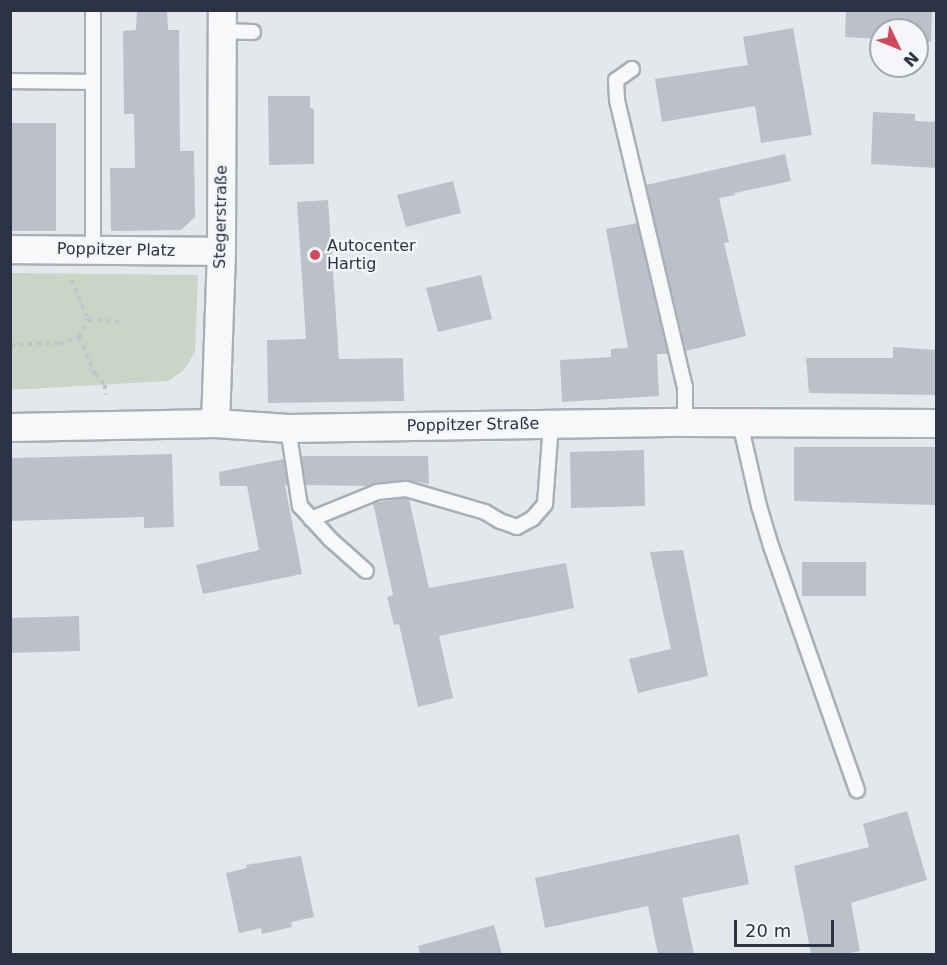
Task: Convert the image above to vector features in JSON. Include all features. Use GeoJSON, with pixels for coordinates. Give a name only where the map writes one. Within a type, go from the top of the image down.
{"type":"FeatureCollection","features":[{"type":"Feature","properties":{"kind":"street","name":"Stegerstraße"},"geometry":{"type":"LineString","coordinates":[[215,423],[221,251],[222,21]]}},
{"type":"Feature","properties":{"kind":"street","name":"Poppitzer Platz"},"geometry":{"type":"LineString","coordinates":[[10,249],[221,251]]}},
{"type":"Feature","properties":{"kind":"street","name":"Poppitzer Straße"},"geometry":{"type":"LineString","coordinates":[[10,427],[215,423],[288,428],[685,422],[936,423]]}},
{"type":"Feature","properties":{"kind":"lane"},"geometry":{"type":"LineString","coordinates":[[81,249],[93,81],[93,10]]}},
{"type":"Feature","properties":{"kind":"lane"},"geometry":{"type":"LineString","coordinates":[[222,21],[253,32]]}},
{"type":"Feature","properties":{"kind":"lane"},"geometry":{"type":"LineString","coordinates":[[632,69],[616,80],[616,100],[685,387],[685,422]]}},
{"type":"Feature","properties":{"kind":"lane"},"geometry":{"type":"LineString","coordinates":[[10,81],[93,81]]}},
{"type":"Feature","properties":{"kind":"lane"},"geometry":{"type":"LineString","coordinates":[[740,423],[759,506],[771,546],[857,790]]}},
{"type":"Feature","properties":{"kind":"lane"},"geometry":{"type":"LineString","coordinates":[[311,519],[377,492],[406,489],[485,512],[517,527],[533,518],[545,504],[551,424]]}},
{"type":"Feature","properties":{"kind":"lane"},"geometry":{"type":"LineString","coordinates":[[288,428],[300,506],[366,571]]}},
{"type":"Feature","properties":{"kind":"path"},"geometry":{"type":"LineString","coordinates":[[81,249],[71,280],[88,319]]}},
{"type":"Feature","properties":{"kind":"path"},"geometry":{"type":"LineString","coordinates":[[88,319],[124,323]]}},
{"type":"Feature","properties":{"kind":"path"},"geometry":{"type":"LineString","coordinates":[[10,345],[59,343],[78,337],[88,319]]}},
{"type":"Feature","properties":{"kind":"path"},"geometry":{"type":"LineString","coordinates":[[78,337],[96,374],[105,385],[105,424]]}},
{"type":"Feature","properties":{"kind":"green space"},"geometry":{"type":"Polygon","coordinates":[[[11,273],[198,275],[195,352],[184,370],[168,381],[11,390],[11,273]]]}},
{"type":"Feature","properties":{"kind":"building"},"geometry":{"type":"Polygon","coordinates":[[[137,10],[167,10],[168,30],[179,30],[180,151],[194,151],[195,217],[181,230],[111,231],[110,168],[135,168],[134,114],[124,114],[123,31],[136,30],[137,10]]]}},
{"type":"Feature","properties":{"kind":"building"},"geometry":{"type":"Polygon","coordinates":[[[846,10],[932,10],[931,42],[929,42],[929,18],[869,18],[869,38],[845,37],[846,10]]]}},
{"type":"Feature","properties":{"kind":"building"},"geometry":{"type":"Polygon","coordinates":[[[793,28],[812,135],[761,143],[755,106],[662,122],[655,79],[748,65],[743,37],[793,28]]]}},
{"type":"Feature","properties":{"kind":"building"},"geometry":{"type":"Polygon","coordinates":[[[268,96],[310,96],[310,108],[314,109],[314,164],[269,165],[268,96]]]}},
{"type":"Feature","properties":{"kind":"building"},"geometry":{"type":"Polygon","coordinates":[[[873,112],[915,114],[915,121],[936,122],[936,168],[871,164],[873,112]]]}},
{"type":"Feature","properties":{"kind":"building"},"geometry":{"type":"Polygon","coordinates":[[[10,123],[56,123],[56,231],[10,231],[10,123]]]}},
{"type":"Feature","properties":{"kind":"building"},"geometry":{"type":"Polygon","coordinates":[[[785,154],[791,181],[735,193],[734,189],[735,195],[719,198],[729,242],[724,243],[746,336],[686,351],[646,185],[785,154]]]}},
{"type":"Feature","properties":{"kind":"building"},"geometry":{"type":"Polygon","coordinates":[[[453,181],[461,213],[406,227],[397,195],[453,181]]]}},
{"type":"Feature","properties":{"kind":"building"},"geometry":{"type":"Polygon","coordinates":[[[328,200],[339,359],[403,358],[404,401],[268,403],[267,340],[306,339],[297,202],[328,200]]]}},
{"type":"Feature","properties":{"kind":"building"},"geometry":{"type":"Polygon","coordinates":[[[637,223],[668,354],[657,354],[659,396],[562,402],[560,360],[611,357],[611,349],[628,348],[606,229],[637,223]]]}},
{"type":"Feature","properties":{"kind":"building"},"geometry":{"type":"Polygon","coordinates":[[[481,275],[492,319],[438,332],[426,288],[481,275]]]}},
{"type":"Feature","properties":{"kind":"building"},"geometry":{"type":"Polygon","coordinates":[[[893,347],[936,350],[936,395],[809,393],[806,358],[893,358],[893,347]]]}},
{"type":"Feature","properties":{"kind":"building"},"geometry":{"type":"Polygon","coordinates":[[[794,447],[936,447],[936,505],[794,501],[794,447]]]}},
{"type":"Feature","properties":{"kind":"building"},"geometry":{"type":"Polygon","coordinates":[[[644,450],[645,506],[571,508],[570,452],[644,450]]]}},
{"type":"Feature","properties":{"kind":"building"},"geometry":{"type":"Polygon","coordinates":[[[172,454],[174,527],[144,528],[144,517],[10,521],[10,458],[172,454]]]}},
{"type":"Feature","properties":{"kind":"building"},"geometry":{"type":"Polygon","coordinates":[[[301,456],[428,456],[429,484],[405,480],[369,486],[306,485],[301,456]]]}},
{"type":"Feature","properties":{"kind":"building"},"geometry":{"type":"Polygon","coordinates":[[[284,459],[288,485],[285,485],[302,574],[203,594],[196,565],[259,550],[247,486],[220,486],[219,472],[284,459]]]}},
{"type":"Feature","properties":{"kind":"building"},"geometry":{"type":"Polygon","coordinates":[[[409,499],[429,588],[566,563],[574,608],[439,636],[453,698],[418,707],[399,624],[394,625],[387,597],[393,595],[373,503],[409,499]]]}},
{"type":"Feature","properties":{"kind":"building"},"geometry":{"type":"Polygon","coordinates":[[[683,550],[708,676],[638,693],[629,659],[671,649],[650,552],[683,550]]]}},
{"type":"Feature","properties":{"kind":"building"},"geometry":{"type":"Polygon","coordinates":[[[802,562],[866,562],[866,596],[802,596],[802,562]]]}},
{"type":"Feature","properties":{"kind":"building"},"geometry":{"type":"Polygon","coordinates":[[[79,616],[80,651],[10,653],[10,618],[79,616]]]}},
{"type":"Feature","properties":{"kind":"building"},"geometry":{"type":"Polygon","coordinates":[[[907,811],[927,880],[851,903],[860,951],[844,954],[811,954],[794,866],[869,847],[863,824],[907,811]]]}},
{"type":"Feature","properties":{"kind":"building"},"geometry":{"type":"Polygon","coordinates":[[[739,834],[749,884],[682,898],[694,954],[658,954],[648,906],[545,928],[535,878],[739,834]]]}},
{"type":"Feature","properties":{"kind":"building"},"geometry":{"type":"Polygon","coordinates":[[[301,856],[314,917],[291,922],[292,927],[262,934],[261,928],[239,933],[226,873],[247,868],[246,865],[301,856]]]}},
{"type":"Feature","properties":{"kind":"building"},"geometry":{"type":"Polygon","coordinates":[[[494,925],[502,954],[420,954],[418,946],[494,925]]]}},
{"type":"Feature","properties":{"kind":"place","name":"Autocenter Hartig"},"geometry":{"type":"Point","coordinates":[315,255]}}]}
